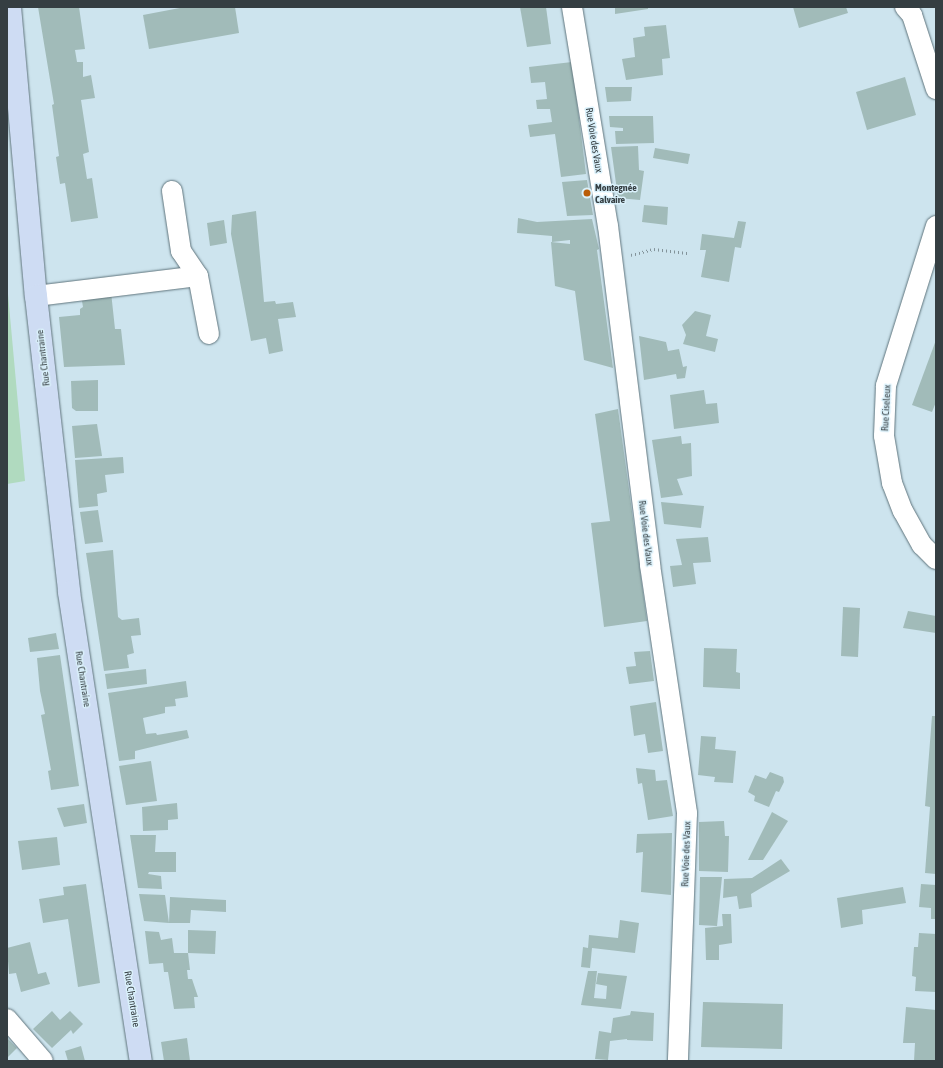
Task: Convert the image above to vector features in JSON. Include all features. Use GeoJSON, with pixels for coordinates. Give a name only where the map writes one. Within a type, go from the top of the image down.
{"type":"FeatureCollection","features":[{"type":"Feature","properties":{"kind":"street","name":"Rue Chantraine"},"geometry":{"type":"LineString","coordinates":[[10,7],[36,296],[70,592],[141,1061]]}},
{"type":"Feature","properties":{"kind":"street","name":"Rue Voie des Vaux"},"geometry":{"type":"LineString","coordinates":[[572,7],[612,260],[650,565],[687,813],[678,1061]]}},
{"type":"Feature","properties":{"kind":"street"},"geometry":{"type":"LineString","coordinates":[[905,7],[912,15],[936,89]]}},
{"type":"Feature","properties":{"kind":"street"},"geometry":{"type":"LineString","coordinates":[[172,190],[181,251],[198,276],[209,334]]}},
{"type":"Feature","properties":{"kind":"street","name":"Rue Ciseleux"},"geometry":{"type":"LineString","coordinates":[[936,226],[886,386],[884,436],[892,484],[903,511],[922,545],[936,560]]}},
{"type":"Feature","properties":{"kind":"street"},"geometry":{"type":"LineString","coordinates":[[36,296],[198,276]]}},
{"type":"Feature","properties":{"kind":"street"},"geometry":{"type":"LineString","coordinates":[[7,1019],[43,1061]]}},
{"type":"Feature","properties":{"kind":"path"},"geometry":{"type":"LineString","coordinates":[[612,260],[654,249],[689,254]]}},
{"type":"Feature","properties":{"kind":"green space"},"geometry":{"type":"Polygon","coordinates":[[[7,283],[25,481],[7,484],[7,283]]]}},
{"type":"Feature","properties":{"kind":"building"},"geometry":{"type":"Polygon","coordinates":[[[38,7],[79,7],[85,49],[75,50],[77,62],[83,62],[83,77],[91,75],[95,98],[81,100],[89,152],[83,154],[87,179],[92,178],[98,218],[71,222],[65,183],[60,184],[56,157],[59,156],[52,105],[54,104],[38,7]]]}},
{"type":"Feature","properties":{"kind":"building"},"geometry":{"type":"Polygon","coordinates":[[[185,7],[235,7],[239,33],[149,49],[143,15],[185,7]]]}},
{"type":"Feature","properties":{"kind":"building"},"geometry":{"type":"Polygon","coordinates":[[[520,7],[546,7],[551,44],[527,47],[520,7]]]}},
{"type":"Feature","properties":{"kind":"building"},"geometry":{"type":"Polygon","coordinates":[[[615,7],[648,7],[648,9],[615,14],[615,7]]]}},
{"type":"Feature","properties":{"kind":"building"},"geometry":{"type":"Polygon","coordinates":[[[793,7],[846,7],[848,13],[799,28],[793,7]]]}},
{"type":"Feature","properties":{"kind":"building"},"geometry":{"type":"Polygon","coordinates":[[[666,25],[670,58],[662,59],[663,75],[626,80],[622,59],[635,57],[633,38],[645,36],[644,27],[666,25]]]}},
{"type":"Feature","properties":{"kind":"building"},"geometry":{"type":"Polygon","coordinates":[[[572,62],[586,174],[561,177],[555,134],[530,137],[528,125],[552,122],[550,109],[537,109],[536,100],[547,99],[545,82],[531,83],[529,67],[572,62]]]}},
{"type":"Feature","properties":{"kind":"building"},"geometry":{"type":"Polygon","coordinates":[[[905,77],[916,115],[867,130],[856,92],[905,77]]]}},
{"type":"Feature","properties":{"kind":"building"},"geometry":{"type":"Polygon","coordinates":[[[605,87],[632,87],[631,101],[607,102],[605,87]]]}},
{"type":"Feature","properties":{"kind":"building"},"geometry":{"type":"Polygon","coordinates":[[[609,116],[653,116],[654,143],[616,144],[615,131],[623,131],[623,128],[610,127],[609,116]]]}},
{"type":"Feature","properties":{"kind":"building"},"geometry":{"type":"Polygon","coordinates":[[[638,146],[639,170],[644,171],[640,200],[618,198],[611,147],[638,146]]]}},
{"type":"Feature","properties":{"kind":"building"},"geometry":{"type":"Polygon","coordinates":[[[655,148],[690,154],[688,164],[653,158],[655,148]]]}},
{"type":"Feature","properties":{"kind":"building"},"geometry":{"type":"Polygon","coordinates":[[[587,180],[593,215],[567,216],[562,182],[587,180]]]}},
{"type":"Feature","properties":{"kind":"building"},"geometry":{"type":"Polygon","coordinates":[[[644,205],[668,207],[667,225],[642,222],[644,205]]]}},
{"type":"Feature","properties":{"kind":"building"},"geometry":{"type":"Polygon","coordinates":[[[256,211],[264,302],[275,301],[276,304],[293,302],[296,317],[278,319],[283,351],[269,354],[266,338],[251,341],[231,234],[232,215],[256,211]]]}},
{"type":"Feature","properties":{"kind":"building"},"geometry":{"type":"Polygon","coordinates":[[[518,218],[537,222],[592,219],[599,249],[597,250],[613,368],[584,360],[575,291],[555,286],[551,242],[570,244],[570,240],[552,242],[552,236],[517,233],[518,218]]]}},
{"type":"Feature","properties":{"kind":"building"},"geometry":{"type":"Polygon","coordinates":[[[224,220],[227,243],[210,246],[207,223],[224,220]]]}},
{"type":"Feature","properties":{"kind":"building"},"geometry":{"type":"Polygon","coordinates":[[[738,221],[746,222],[741,248],[735,247],[729,282],[701,277],[706,250],[700,250],[702,234],[734,238],[738,221]]]}},
{"type":"Feature","properties":{"kind":"building"},"geometry":{"type":"Polygon","coordinates":[[[111,292],[115,329],[121,329],[125,365],[64,367],[59,317],[80,315],[80,309],[83,307],[81,295],[111,292]]]}},
{"type":"Feature","properties":{"kind":"building"},"geometry":{"type":"Polygon","coordinates":[[[695,311],[711,315],[706,336],[718,339],[715,352],[683,344],[686,335],[682,325],[695,311]]]}},
{"type":"Feature","properties":{"kind":"building"},"geometry":{"type":"Polygon","coordinates":[[[639,336],[666,342],[668,351],[679,349],[683,367],[687,366],[685,378],[677,379],[676,374],[644,380],[639,336]]]}},
{"type":"Feature","properties":{"kind":"building"},"geometry":{"type":"Polygon","coordinates":[[[936,340],[936,402],[932,412],[912,405],[936,340]]]}},
{"type":"Feature","properties":{"kind":"building"},"geometry":{"type":"Polygon","coordinates":[[[98,380],[98,411],[76,411],[72,408],[71,381],[98,380]]]}},
{"type":"Feature","properties":{"kind":"building"},"geometry":{"type":"Polygon","coordinates":[[[704,390],[706,404],[717,403],[719,423],[674,429],[670,395],[704,390]]]}},
{"type":"Feature","properties":{"kind":"building"},"geometry":{"type":"Polygon","coordinates":[[[618,409],[647,621],[604,627],[591,523],[610,521],[595,414],[618,409]]]}},
{"type":"Feature","properties":{"kind":"building"},"geometry":{"type":"Polygon","coordinates":[[[97,424],[102,456],[75,458],[72,426],[97,424]]]}},
{"type":"Feature","properties":{"kind":"building"},"geometry":{"type":"Polygon","coordinates":[[[681,436],[682,444],[691,443],[692,476],[677,479],[683,495],[661,498],[652,440],[681,436]]]}},
{"type":"Feature","properties":{"kind":"building"},"geometry":{"type":"Polygon","coordinates":[[[123,457],[124,473],[105,475],[107,492],[97,494],[98,506],[79,508],[75,460],[123,457]]]}},
{"type":"Feature","properties":{"kind":"building"},"geometry":{"type":"Polygon","coordinates":[[[661,502],[704,506],[701,528],[664,524],[661,502]]]}},
{"type":"Feature","properties":{"kind":"building"},"geometry":{"type":"Polygon","coordinates":[[[98,510],[103,542],[85,544],[80,512],[98,510]]]}},
{"type":"Feature","properties":{"kind":"building"},"geometry":{"type":"Polygon","coordinates":[[[708,537],[711,562],[693,563],[696,584],[673,587],[670,566],[682,565],[676,539],[708,537]]]}},
{"type":"Feature","properties":{"kind":"building"},"geometry":{"type":"Polygon","coordinates":[[[113,550],[118,617],[122,620],[139,618],[141,635],[131,636],[134,653],[127,655],[129,668],[104,671],[86,553],[113,550]]]}},
{"type":"Feature","properties":{"kind":"building"},"geometry":{"type":"Polygon","coordinates":[[[843,607],[860,608],[858,657],[841,656],[843,607]]]}},
{"type":"Feature","properties":{"kind":"building"},"geometry":{"type":"Polygon","coordinates":[[[908,611],[936,616],[936,633],[903,628],[908,611]]]}},
{"type":"Feature","properties":{"kind":"building"},"geometry":{"type":"Polygon","coordinates":[[[56,633],[59,649],[30,652],[28,638],[56,633]]]}},
{"type":"Feature","properties":{"kind":"building"},"geometry":{"type":"Polygon","coordinates":[[[704,648],[737,649],[736,672],[740,673],[740,689],[703,687],[704,648]]]}},
{"type":"Feature","properties":{"kind":"building"},"geometry":{"type":"Polygon","coordinates":[[[650,651],[654,681],[629,684],[626,667],[636,666],[634,652],[650,651]]]}},
{"type":"Feature","properties":{"kind":"building"},"geometry":{"type":"Polygon","coordinates":[[[60,655],[79,786],[51,790],[48,771],[51,770],[41,715],[45,714],[40,691],[37,658],[60,655]]]}},
{"type":"Feature","properties":{"kind":"building"},"geometry":{"type":"Polygon","coordinates":[[[146,669],[147,684],[107,689],[105,674],[146,669]]]}},
{"type":"Feature","properties":{"kind":"building"},"geometry":{"type":"Polygon","coordinates":[[[186,681],[188,697],[175,699],[176,706],[165,707],[165,713],[143,718],[146,734],[156,733],[157,735],[187,730],[189,738],[135,751],[135,759],[119,761],[108,693],[186,681]]]}},
{"type":"Feature","properties":{"kind":"building"},"geometry":{"type":"Polygon","coordinates":[[[656,702],[663,751],[648,753],[645,734],[634,736],[630,706],[656,702]]]}},
{"type":"Feature","properties":{"kind":"building"},"geometry":{"type":"Polygon","coordinates":[[[932,716],[936,716],[936,874],[925,873],[930,807],[925,806],[932,716]]]}},
{"type":"Feature","properties":{"kind":"building"},"geometry":{"type":"Polygon","coordinates":[[[701,736],[716,737],[715,749],[736,751],[733,783],[714,782],[715,777],[698,775],[701,736]]]}},
{"type":"Feature","properties":{"kind":"building"},"geometry":{"type":"Polygon","coordinates":[[[151,761],[157,801],[126,805],[119,766],[151,761]]]}},
{"type":"Feature","properties":{"kind":"building"},"geometry":{"type":"Polygon","coordinates":[[[636,768],[655,770],[656,781],[667,780],[673,816],[648,820],[642,783],[638,784],[636,768]]]}},
{"type":"Feature","properties":{"kind":"building"},"geometry":{"type":"Polygon","coordinates":[[[770,772],[783,777],[784,782],[779,792],[776,791],[769,807],[754,801],[755,796],[748,792],[755,775],[766,779],[770,772]]]}},
{"type":"Feature","properties":{"kind":"building"},"geometry":{"type":"Polygon","coordinates":[[[177,803],[178,819],[168,820],[168,830],[143,831],[142,807],[177,803]]]}},
{"type":"Feature","properties":{"kind":"building"},"geometry":{"type":"Polygon","coordinates":[[[84,804],[87,823],[64,827],[57,808],[84,804]]]}},
{"type":"Feature","properties":{"kind":"building"},"geometry":{"type":"Polygon","coordinates":[[[772,812],[788,821],[763,860],[748,860],[772,812]]]}},
{"type":"Feature","properties":{"kind":"building"},"geometry":{"type":"Polygon","coordinates":[[[724,821],[725,836],[729,836],[728,872],[699,871],[699,822],[724,821]]]}},
{"type":"Feature","properties":{"kind":"building"},"geometry":{"type":"Polygon","coordinates":[[[672,833],[671,895],[641,892],[643,852],[636,853],[637,834],[672,833]]]}},
{"type":"Feature","properties":{"kind":"building"},"geometry":{"type":"Polygon","coordinates":[[[130,835],[156,835],[155,852],[176,852],[176,872],[149,872],[148,874],[161,876],[162,889],[138,888],[130,835]]]}},
{"type":"Feature","properties":{"kind":"building"},"geometry":{"type":"Polygon","coordinates":[[[57,837],[60,865],[22,870],[18,841],[57,837]]]}},
{"type":"Feature","properties":{"kind":"building"},"geometry":{"type":"Polygon","coordinates":[[[781,859],[790,871],[751,894],[752,907],[739,909],[737,896],[723,898],[724,879],[752,878],[781,859]]]}},
{"type":"Feature","properties":{"kind":"building"},"geometry":{"type":"Polygon","coordinates":[[[700,877],[722,877],[717,926],[699,925],[700,877]]]}},
{"type":"Feature","properties":{"kind":"building"},"geometry":{"type":"Polygon","coordinates":[[[86,884],[100,983],[78,987],[68,919],[43,923],[39,899],[64,895],[63,887],[86,884]]]}},
{"type":"Feature","properties":{"kind":"building"},"geometry":{"type":"Polygon","coordinates":[[[921,884],[936,885],[936,919],[931,919],[931,908],[919,907],[921,884]]]}},
{"type":"Feature","properties":{"kind":"building"},"geometry":{"type":"Polygon","coordinates":[[[903,887],[906,903],[862,910],[863,924],[841,928],[837,898],[903,887]]]}},
{"type":"Feature","properties":{"kind":"building"},"geometry":{"type":"Polygon","coordinates":[[[139,894],[165,895],[169,923],[144,921],[139,894]]]}},
{"type":"Feature","properties":{"kind":"building"},"geometry":{"type":"Polygon","coordinates":[[[170,897],[226,900],[226,912],[191,910],[190,923],[169,923],[170,897]]]}},
{"type":"Feature","properties":{"kind":"building"},"geometry":{"type":"Polygon","coordinates":[[[722,914],[731,914],[732,943],[719,945],[719,960],[706,960],[705,928],[723,926],[722,914]]]}},
{"type":"Feature","properties":{"kind":"building"},"geometry":{"type":"Polygon","coordinates":[[[620,920],[639,923],[635,953],[592,948],[590,968],[581,967],[583,947],[588,948],[589,935],[618,938],[620,920]]]}},
{"type":"Feature","properties":{"kind":"building"},"geometry":{"type":"Polygon","coordinates":[[[188,930],[216,931],[215,954],[188,953],[188,930]]]}},
{"type":"Feature","properties":{"kind":"building"},"geometry":{"type":"Polygon","coordinates":[[[145,931],[159,932],[161,940],[172,938],[174,953],[188,953],[190,970],[187,970],[188,979],[192,979],[198,997],[194,997],[195,1008],[174,1009],[168,972],[164,972],[163,963],[149,964],[145,931]]]}},
{"type":"Feature","properties":{"kind":"building"},"geometry":{"type":"Polygon","coordinates":[[[919,933],[936,934],[936,992],[915,991],[916,977],[912,976],[914,947],[918,947],[919,933]]]}},
{"type":"Feature","properties":{"kind":"building"},"geometry":{"type":"Polygon","coordinates":[[[30,942],[38,974],[46,972],[50,984],[21,992],[16,973],[9,974],[7,948],[30,942]]]}},
{"type":"Feature","properties":{"kind":"building"},"geometry":{"type":"Polygon","coordinates":[[[588,971],[597,971],[594,998],[606,999],[607,986],[596,984],[598,973],[627,976],[621,1009],[581,1005],[588,971]]]}},
{"type":"Feature","properties":{"kind":"building"},"geometry":{"type":"Polygon","coordinates":[[[703,1002],[783,1004],[782,1049],[701,1047],[703,1002]]]}},
{"type":"Feature","properties":{"kind":"building"},"geometry":{"type":"Polygon","coordinates":[[[906,1007],[936,1010],[936,1061],[914,1061],[915,1043],[903,1043],[906,1007]]]}},
{"type":"Feature","properties":{"kind":"building"},"geometry":{"type":"Polygon","coordinates":[[[52,1011],[60,1020],[70,1011],[83,1024],[73,1034],[71,1030],[52,1048],[33,1029],[52,1011]]]}},
{"type":"Feature","properties":{"kind":"building"},"geometry":{"type":"Polygon","coordinates":[[[631,1011],[654,1013],[653,1041],[627,1039],[610,1041],[608,1060],[595,1059],[599,1031],[611,1033],[613,1018],[630,1015],[631,1011]]]}},
{"type":"Feature","properties":{"kind":"building"},"geometry":{"type":"Polygon","coordinates":[[[7,1038],[17,1048],[7,1058],[7,1038]]]}},
{"type":"Feature","properties":{"kind":"building"},"geometry":{"type":"Polygon","coordinates":[[[187,1038],[190,1061],[164,1061],[161,1042],[187,1038]]]}},
{"type":"Feature","properties":{"kind":"building"},"geometry":{"type":"Polygon","coordinates":[[[81,1046],[85,1061],[68,1061],[65,1051],[81,1046]]]}},
{"type":"Feature","properties":{"kind":"place","name":"Montegnée Calvaire"},"geometry":{"type":"Point","coordinates":[587,193]}}]}
